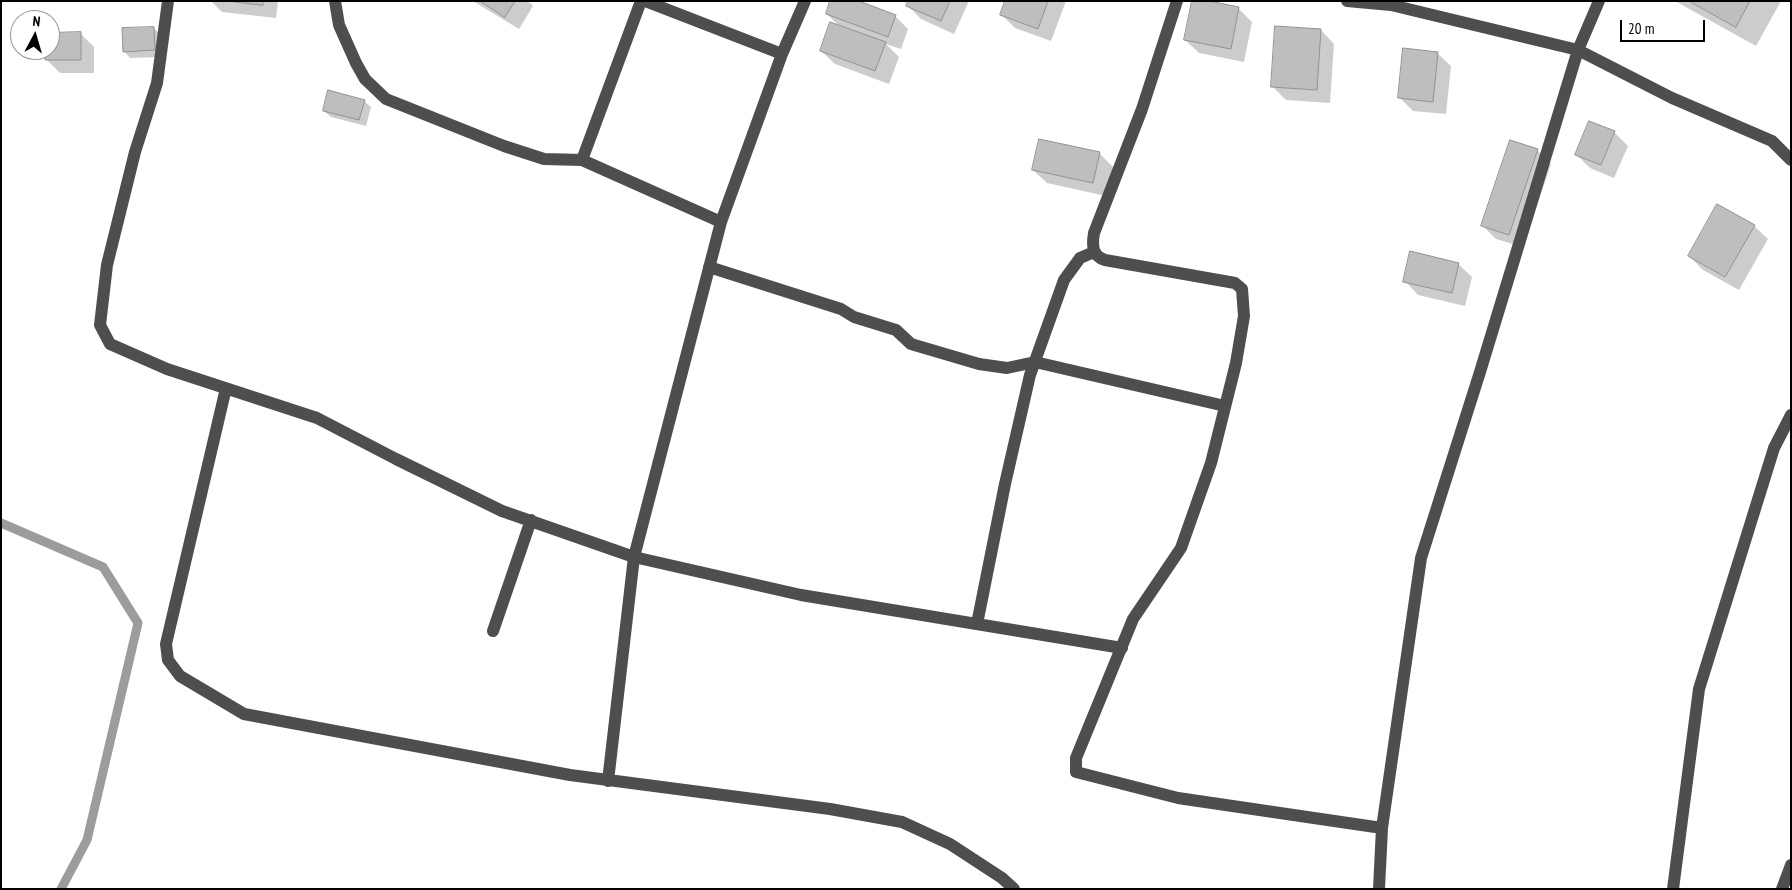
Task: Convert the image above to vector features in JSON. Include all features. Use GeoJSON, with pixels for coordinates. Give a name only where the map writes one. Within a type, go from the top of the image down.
{"type":"FeatureCollection","features":[{"type":"Feature","properties":{"kind":"street"},"geometry":{"type":"LineString","coordinates":[[168,1],[157,83],[135,152],[107,265],[100,325],[110,344],[167,369],[317,418],[502,511],[634,557],[801,595],[1122,648]]}},
{"type":"Feature","properties":{"kind":"street"},"geometry":{"type":"LineString","coordinates":[[335,1],[339,25],[356,62],[365,79],[386,98],[504,146],[544,159],[582,160],[721,222]]}},
{"type":"Feature","properties":{"kind":"street"},"geometry":{"type":"LineString","coordinates":[[582,160],[641,1]]}},
{"type":"Feature","properties":{"kind":"street"},"geometry":{"type":"LineString","coordinates":[[645,1],[782,54]]}},
{"type":"Feature","properties":{"kind":"street"},"geometry":{"type":"LineString","coordinates":[[608,781],[634,557],[721,222],[782,54],[804,1]]}},
{"type":"Feature","properties":{"kind":"street"},"geometry":{"type":"LineString","coordinates":[[1177,1],[1142,109],[1094,233],[1092,244],[1098,258],[1105,260],[1235,283],[1242,289],[1244,316],[1236,364],[1210,462],[1181,548],[1133,619],[1076,758],[1076,772],[1178,798],[1382,828]]}},
{"type":"Feature","properties":{"kind":"street"},"geometry":{"type":"LineString","coordinates":[[1348,1],[1391,5],[1578,50],[1672,98],[1772,140],[1791,160]]}},
{"type":"Feature","properties":{"kind":"street"},"geometry":{"type":"LineString","coordinates":[[1380,889],[1382,828],[1421,558],[1578,50],[1599,1]]}},
{"type":"Feature","properties":{"kind":"street"},"geometry":{"type":"LineString","coordinates":[[977,624],[1005,484],[1030,375],[1064,280],[1080,258],[1094,252]]}},
{"type":"Feature","properties":{"kind":"street"},"geometry":{"type":"LineString","coordinates":[[709,267],[842,309],[854,317],[896,330],[911,344],[979,364],[1007,368],[1035,362],[1225,406]]}},
{"type":"Feature","properties":{"kind":"street"},"geometry":{"type":"LineString","coordinates":[[226,388],[166,644],[168,660],[180,676],[244,714],[570,775],[830,809],[902,822],[950,844],[1002,878],[1014,889]]}},
{"type":"Feature","properties":{"kind":"street"},"geometry":{"type":"LineString","coordinates":[[1673,889],[1699,688],[1774,448],[1791,416]]}},
{"type":"Feature","properties":{"kind":"street"},"geometry":{"type":"LineString","coordinates":[[493,631],[531,520]]}},
{"type":"Feature","properties":{"kind":"street"},"geometry":{"type":"LineString","coordinates":[[1782,889],[1791,865]]}},
{"type":"Feature","properties":{"kind":"building"},"geometry":{"type":"Polygon","coordinates":[[[228,1],[263,1],[263,5],[228,1]]]}},
{"type":"Feature","properties":{"kind":"building"},"geometry":{"type":"Polygon","coordinates":[[[480,1],[515,1],[505,17],[480,1]]]}},
{"type":"Feature","properties":{"kind":"building"},"geometry":{"type":"Polygon","coordinates":[[[830,1],[859,1],[896,15],[888,37],[826,14],[830,1]]]}},
{"type":"Feature","properties":{"kind":"building"},"geometry":{"type":"Polygon","coordinates":[[[908,1],[950,1],[941,21],[906,6],[908,1]]]}},
{"type":"Feature","properties":{"kind":"building"},"geometry":{"type":"Polygon","coordinates":[[[1005,1],[1048,1],[1038,29],[1000,15],[1005,1]]]}},
{"type":"Feature","properties":{"kind":"building"},"geometry":{"type":"Polygon","coordinates":[[[1192,1],[1209,1],[1239,7],[1231,49],[1184,40],[1192,1]]]}},
{"type":"Feature","properties":{"kind":"building"},"geometry":{"type":"Polygon","coordinates":[[[1689,1],[1750,1],[1736,27],[1689,1]]]}},
{"type":"Feature","properties":{"kind":"building"},"geometry":{"type":"Polygon","coordinates":[[[830,22],[886,42],[875,71],[820,51],[830,22]]]}},
{"type":"Feature","properties":{"kind":"building"},"geometry":{"type":"Polygon","coordinates":[[[1275,26],[1321,29],[1317,90],[1271,87],[1275,26]]]}},
{"type":"Feature","properties":{"kind":"building"},"geometry":{"type":"Polygon","coordinates":[[[154,27],[155,50],[123,52],[122,28],[154,27]]]}},
{"type":"Feature","properties":{"kind":"building"},"geometry":{"type":"Polygon","coordinates":[[[81,32],[81,60],[60,60],[60,33],[81,32]]]}},
{"type":"Feature","properties":{"kind":"building"},"geometry":{"type":"Polygon","coordinates":[[[1403,48],[1438,52],[1433,102],[1398,98],[1403,48]]]}},
{"type":"Feature","properties":{"kind":"building"},"geometry":{"type":"Polygon","coordinates":[[[328,90],[365,100],[359,120],[323,111],[328,90]]]}},
{"type":"Feature","properties":{"kind":"building"},"geometry":{"type":"Polygon","coordinates":[[[1589,121],[1615,131],[1601,165],[1575,155],[1589,121]]]}},
{"type":"Feature","properties":{"kind":"building"},"geometry":{"type":"Polygon","coordinates":[[[1039,139],[1100,152],[1093,183],[1032,170],[1039,139]]]}},
{"type":"Feature","properties":{"kind":"building"},"geometry":{"type":"Polygon","coordinates":[[[1510,140],[1538,149],[1509,235],[1481,226],[1510,140]]]}},
{"type":"Feature","properties":{"kind":"building"},"geometry":{"type":"Polygon","coordinates":[[[1717,204],[1755,225],[1725,277],[1688,256],[1717,204]]]}},
{"type":"Feature","properties":{"kind":"building"},"geometry":{"type":"Polygon","coordinates":[[[1410,251],[1459,263],[1452,293],[1403,282],[1410,251]]]}},
{"type":"Feature","properties":{"kind":"waterway"},"geometry":{"type":"LineString","coordinates":[[1,523],[103,567],[138,623],[87,840],[61,889]]}}]}
